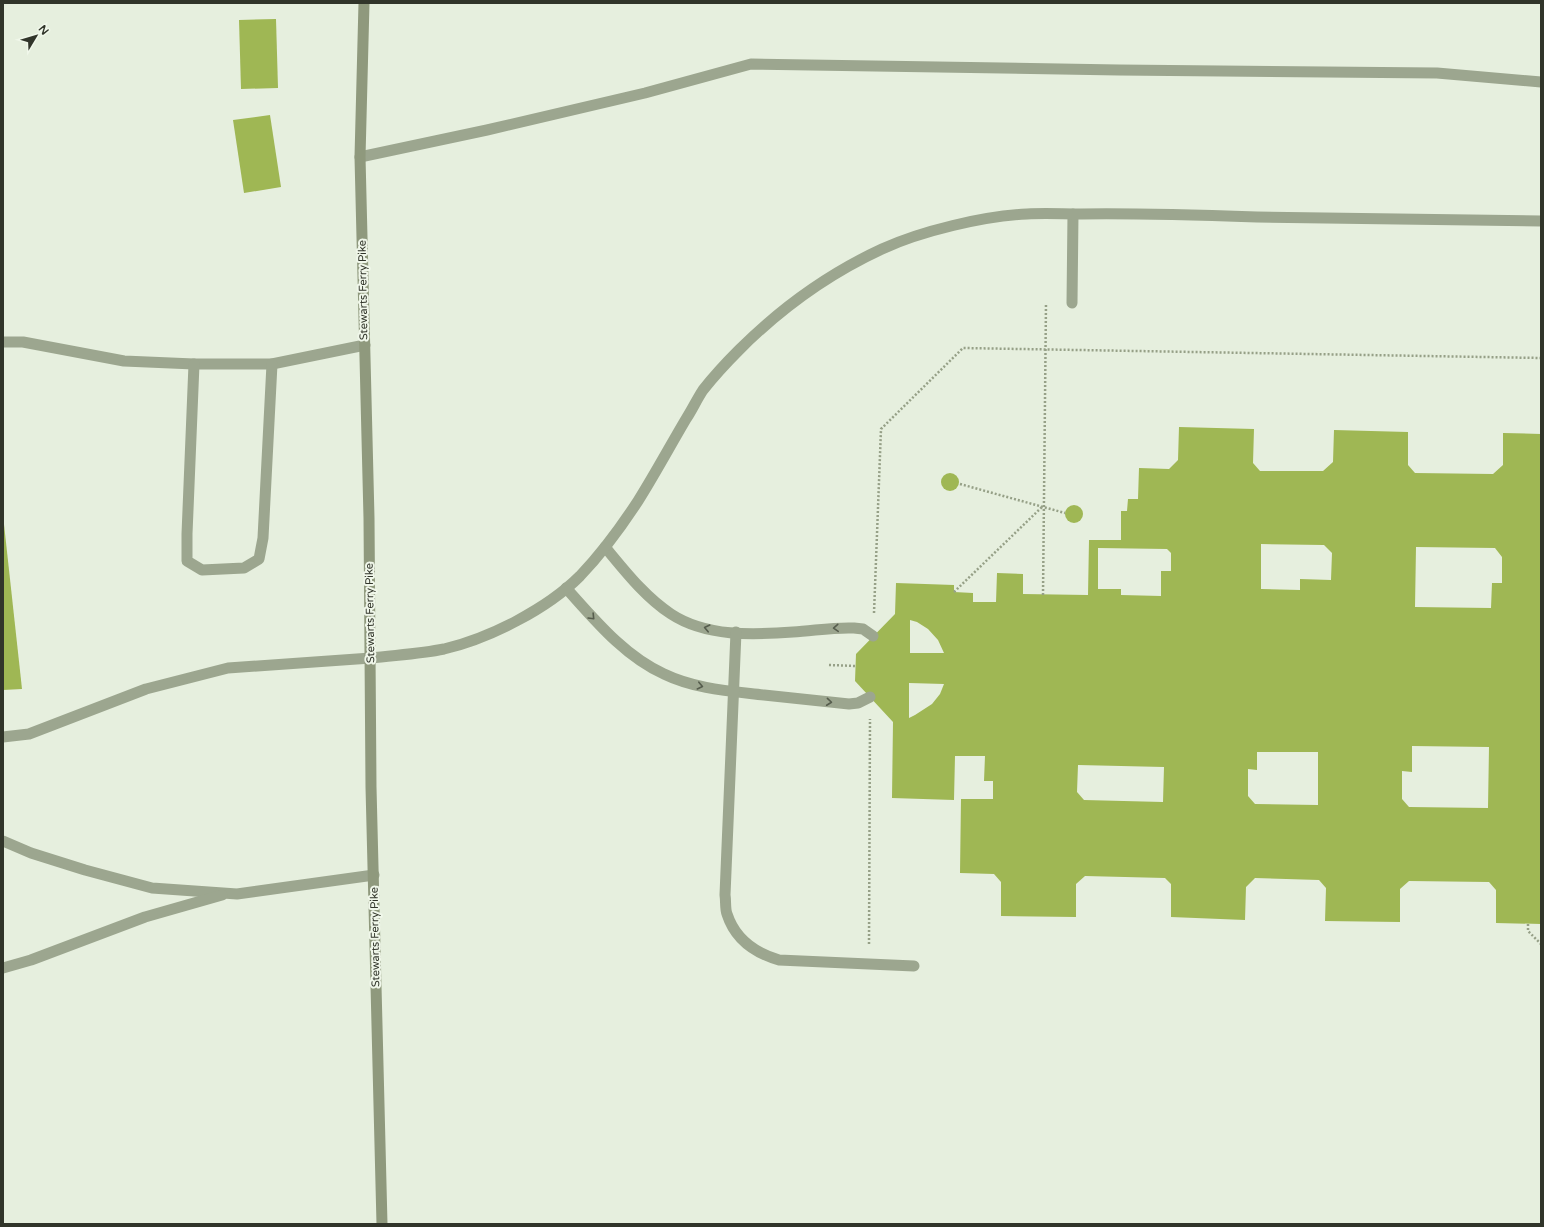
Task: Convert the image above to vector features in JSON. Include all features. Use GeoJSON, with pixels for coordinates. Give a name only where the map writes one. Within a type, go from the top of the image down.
{"type":"FeatureCollection","features":[{"type":"Feature","properties":{"kind":"main road","name":"Stewarts Ferry Pike"},"geometry":{"type":"LineString","coordinates":[[364,3],[360,157],[369,518],[371,787],[382,1224]]}},
{"type":"Feature","properties":{"kind":"street"},"geometry":{"type":"LineString","coordinates":[[360,157],[630,97],[751,64],[1111,70],[1437,73],[1541,82]]}},
{"type":"Feature","properties":{"kind":"street"},"geometry":{"type":"LineString","coordinates":[[3,737],[29,734],[146,689],[228,668],[370,658],[443,649],[470,641],[498,630],[530,613],[566,588],[605,547],[639,500],[703,390],[728,361],[757,332],[813,287],[843,269],[885,248],[922,234],[992,218],[1025,214],[1123,213],[1541,221]]}},
{"type":"Feature","properties":{"kind":"street"},"geometry":{"type":"LineString","coordinates":[[1072,303],[1073,214]]}},
{"type":"Feature","properties":{"kind":"street"},"geometry":{"type":"LineString","coordinates":[[3,342],[24,342],[124,361],[194,364],[272,364],[365,345]]}},
{"type":"Feature","properties":{"kind":"street"},"geometry":{"type":"LineString","coordinates":[[194,364],[187,561],[202,570],[244,568],[259,559],[263,538],[272,364]]}},
{"type":"Feature","properties":{"kind":"street"},"geometry":{"type":"LineString","coordinates":[[605,547],[648,595],[672,615],[695,626],[711,630],[758,634],[854,628],[863,630],[873,636]]}},
{"type":"Feature","properties":{"kind":"street"},"geometry":{"type":"LineString","coordinates":[[566,588],[619,644],[663,674],[682,681],[702,687],[849,704],[858,703],[870,697]]}},
{"type":"Feature","properties":{"kind":"street"},"geometry":{"type":"LineString","coordinates":[[736,632],[725,896],[727,913],[733,928],[741,939],[753,949],[764,956],[779,960],[914,966]]}},
{"type":"Feature","properties":{"kind":"street"},"geometry":{"type":"LineString","coordinates":[[3,841],[85,870],[152,888],[237,894],[374,875]]}},
{"type":"Feature","properties":{"kind":"street"},"geometry":{"type":"LineString","coordinates":[[3,968],[31,960],[145,916],[231,893]]}},
{"type":"Feature","properties":{"kind":"path"},"geometry":{"type":"LineString","coordinates":[[1043,594],[1046,303]]}},
{"type":"Feature","properties":{"kind":"path"},"geometry":{"type":"LineString","coordinates":[[873,636],[881,429],[963,348],[1541,358]]}},
{"type":"Feature","properties":{"kind":"path"},"geometry":{"type":"LineString","coordinates":[[960,484],[1065,513]]}},
{"type":"Feature","properties":{"kind":"path"},"geometry":{"type":"LineString","coordinates":[[954,592],[1043,507]]}},
{"type":"Feature","properties":{"kind":"path"},"geometry":{"type":"LineString","coordinates":[[829,665],[856,666]]}},
{"type":"Feature","properties":{"kind":"path"},"geometry":{"type":"LineString","coordinates":[[869,964],[870,697]]}},
{"type":"Feature","properties":{"kind":"path"},"geometry":{"type":"LineString","coordinates":[[1528,924],[1528,931],[1541,944]]}},
{"type":"Feature","properties":{"kind":"building"},"geometry":{"type":"Polygon","coordinates":[[[276,19],[278,88],[241,89],[239,20],[276,19]]]}},
{"type":"Feature","properties":{"kind":"building"},"geometry":{"type":"Polygon","coordinates":[[[270,115],[281,187],[244,193],[233,120],[270,115]]]}},
{"type":"Feature","properties":{"kind":"building"},"geometry":{"type":"Polygon","coordinates":[[[1179,427],[1254,429],[1253,463],[1260,471],[1323,471],[1333,462],[1334,430],[1408,432],[1408,465],[1415,473],[1493,474],[1503,465],[1503,433],[1541,434],[1541,924],[1496,923],[1496,890],[1489,882],[1409,881],[1400,889],[1400,922],[1325,921],[1326,888],[1319,880],[1255,878],[1246,887],[1245,920],[1171,917],[1171,884],[1165,878],[1085,876],[1076,884],[1076,917],[1001,916],[1001,882],[994,874],[960,873],[961,799],[993,799],[993,781],[984,781],[985,756],[955,756],[954,800],[892,798],[893,722],[855,681],[856,654],[895,614],[896,583],[954,585],[954,592],[973,593],[973,602],[996,602],[997,573],[1023,574],[1023,594],[1088,595],[1089,540],[1121,540],[1121,511],[1127,511],[1128,499],[1138,499],[1139,468],[1169,469],[1178,460],[1179,427]],[[1261,544],[1261,589],[1300,590],[1300,579],[1331,580],[1332,553],[1324,545],[1261,544]],[[1416,547],[1415,607],[1491,608],[1492,583],[1502,583],[1502,557],[1495,548],[1416,547]],[[1098,548],[1098,589],[1121,589],[1121,595],[1161,596],[1161,571],[1171,571],[1171,553],[1167,549],[1098,548]],[[910,620],[910,653],[944,653],[938,640],[928,629],[917,622],[910,620]],[[909,683],[909,718],[932,704],[940,694],[944,684],[909,683]],[[1412,746],[1412,772],[1402,771],[1402,799],[1409,807],[1488,808],[1489,747],[1412,746]],[[1257,752],[1257,770],[1248,769],[1248,796],[1255,804],[1318,805],[1318,752],[1257,752]],[[1078,765],[1077,792],[1084,800],[1163,802],[1164,767],[1078,765]]]}},
{"type":"Feature","properties":{"kind":"building"},"geometry":{"type":"Polygon","coordinates":[[[950,473],[954,474],[958,478],[958,486],[954,490],[950,491],[946,490],[942,486],[941,482],[942,478],[946,474],[950,473]]]}},
{"type":"Feature","properties":{"kind":"building"},"geometry":{"type":"Polygon","coordinates":[[[1074,505],[1078,506],[1082,510],[1082,518],[1078,522],[1074,523],[1070,522],[1066,518],[1065,514],[1066,510],[1070,506],[1074,505]]]}},
{"type":"Feature","properties":{"kind":"building"},"geometry":{"type":"Polygon","coordinates":[[[3,515],[22,689],[3,690],[3,515]]]}}]}
